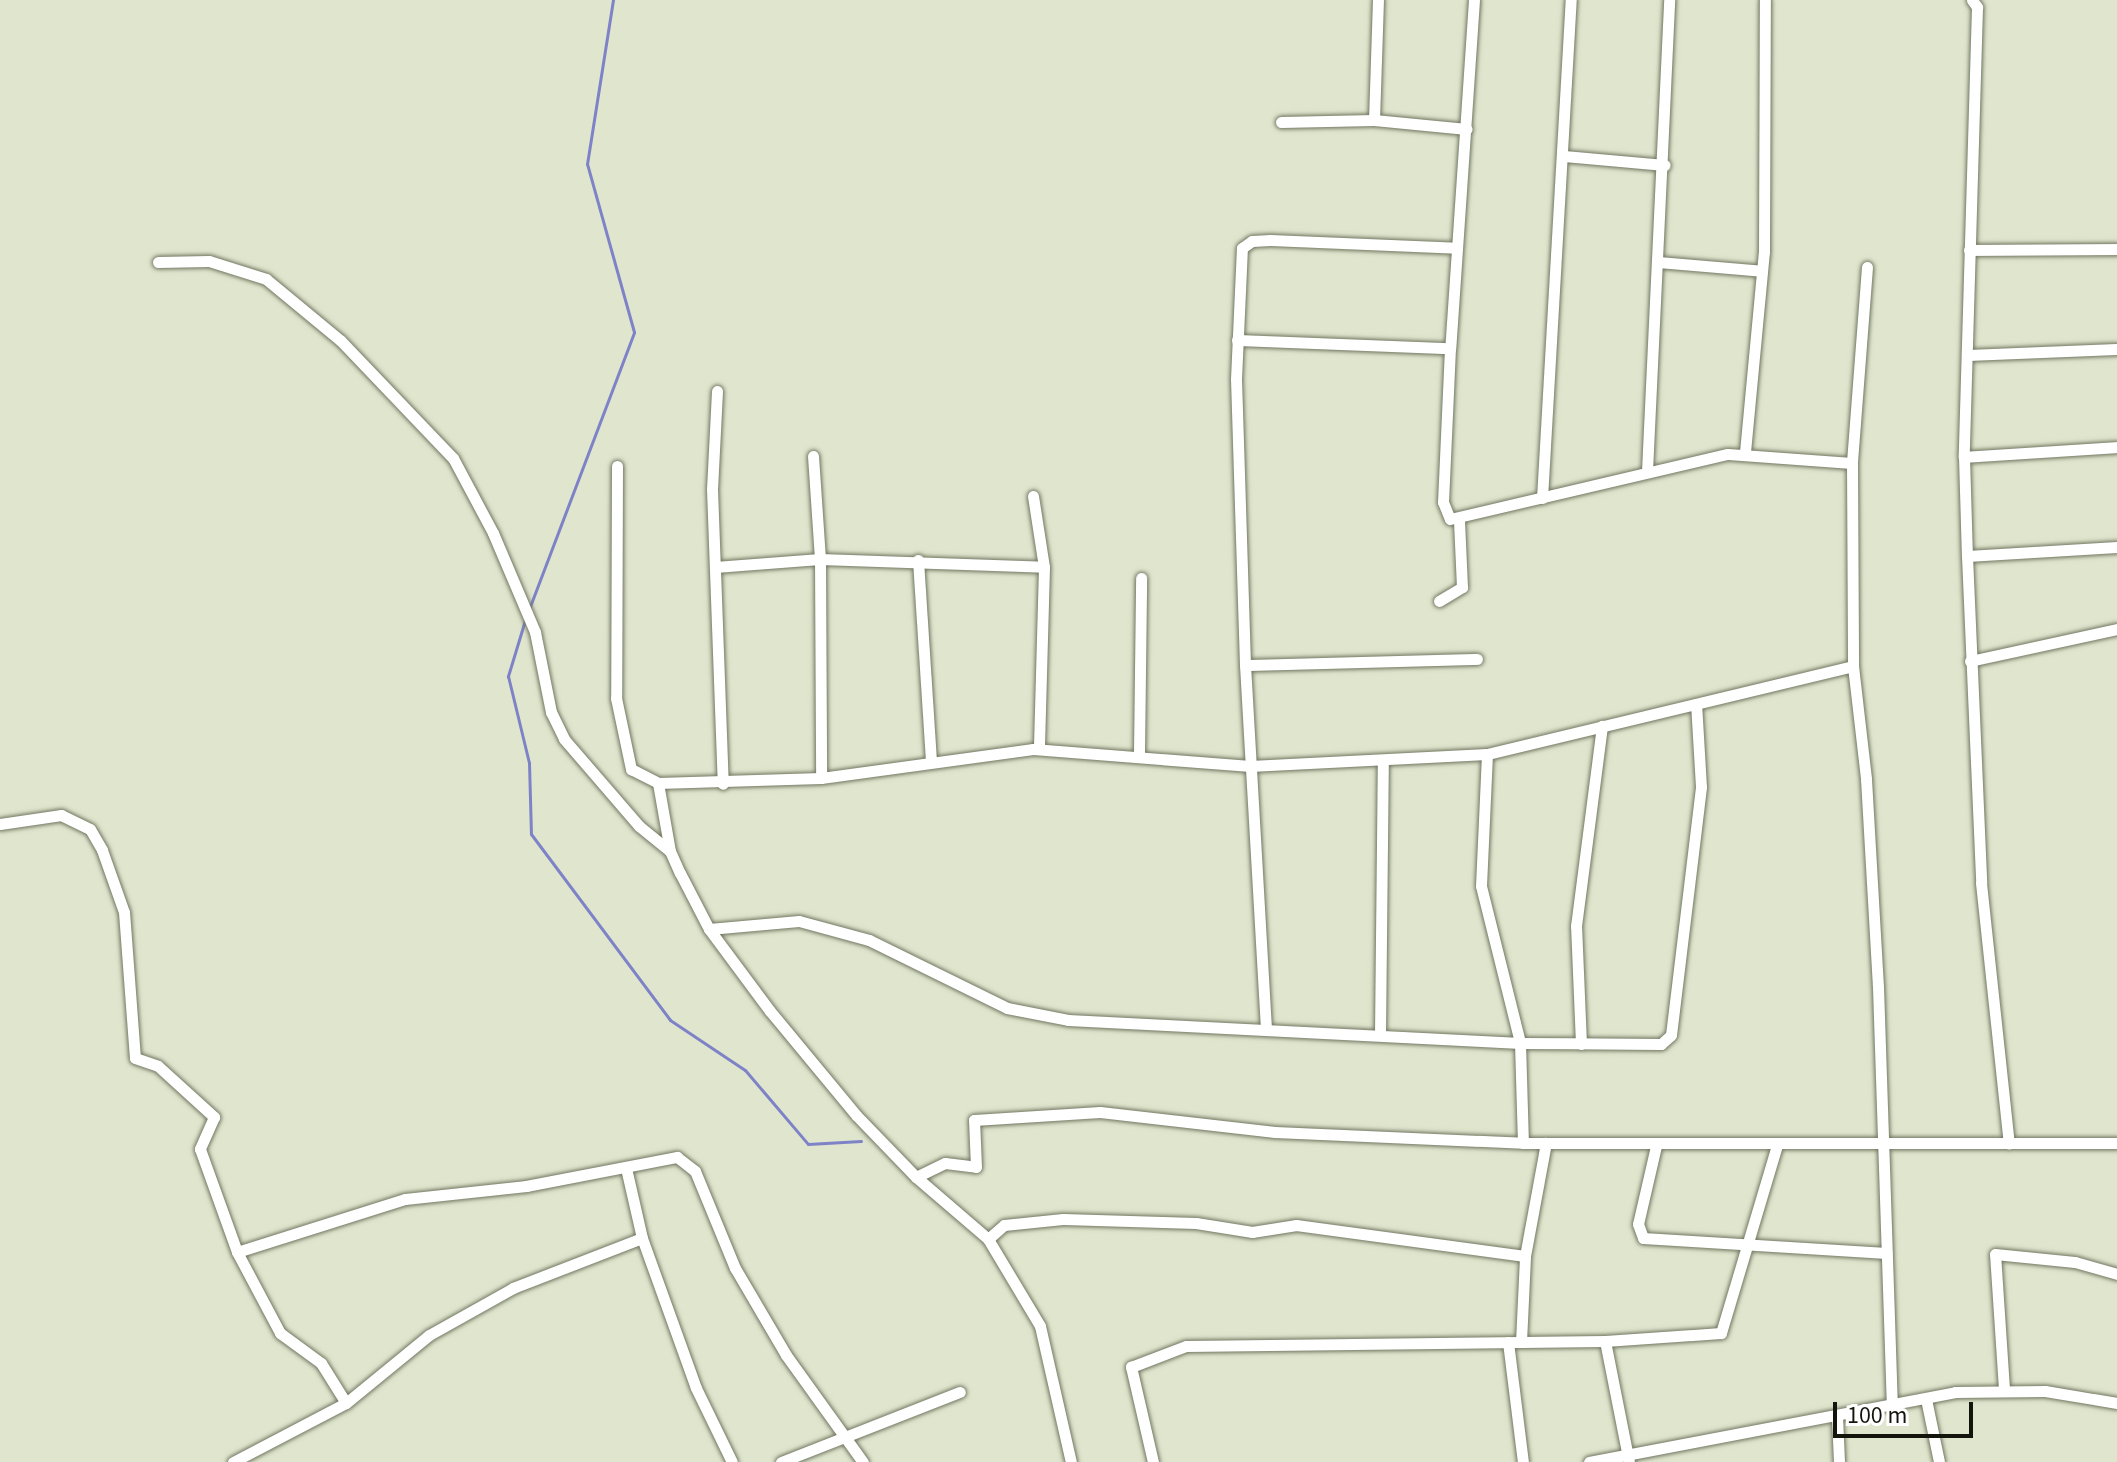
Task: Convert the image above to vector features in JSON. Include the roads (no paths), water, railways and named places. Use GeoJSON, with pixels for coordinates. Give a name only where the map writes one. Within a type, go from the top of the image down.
{"type":"FeatureCollection","features":[{"type":"Feature","properties":{"kind":"street"},"geometry":{"type":"LineString","coordinates":[[1374,120],[1378,0]]}},
{"type":"Feature","properties":{"kind":"street"},"geometry":{"type":"LineString","coordinates":[[1474,0],[1450,348],[1443,502],[1450,519],[1459,520],[1647,471],[1745,452],[1852,463]]}},
{"type":"Feature","properties":{"kind":"street"},"geometry":{"type":"LineString","coordinates":[[1542,498],[1571,0]]}},
{"type":"Feature","properties":{"kind":"street"},"geometry":{"type":"LineString","coordinates":[[1647,471],[1665,165],[1669,0]]}},
{"type":"Feature","properties":{"kind":"street"},"geometry":{"type":"LineString","coordinates":[[1745,452],[1762,271],[1765,0]]}},
{"type":"Feature","properties":{"kind":"street"},"geometry":{"type":"LineString","coordinates":[[1972,0],[1977,7],[1964,457],[1970,661],[1981,883],[2009,1144]]}},
{"type":"Feature","properties":{"kind":"street"},"geometry":{"type":"LineString","coordinates":[[1281,122],[1374,120],[1467,129]]}},
{"type":"Feature","properties":{"kind":"street"},"geometry":{"type":"LineString","coordinates":[[1564,156],[1665,165]]}},
{"type":"Feature","properties":{"kind":"street"},"geometry":{"type":"LineString","coordinates":[[1266,1029],[1245,665],[1237,340],[1245,243],[1457,248]]}},
{"type":"Feature","properties":{"kind":"street"},"geometry":{"type":"LineString","coordinates":[[1969,250],[2117,249]]}},
{"type":"Feature","properties":{"kind":"street"},"geometry":{"type":"LineString","coordinates":[[158,262],[209,261],[266,279],[341,341],[453,458],[493,533],[535,632],[547,697],[564,739],[639,826],[670,851]]}},
{"type":"Feature","properties":{"kind":"street"},"geometry":{"type":"LineString","coordinates":[[1658,262],[1762,271]]}},
{"type":"Feature","properties":{"kind":"street"},"geometry":{"type":"LineString","coordinates":[[1867,267],[1852,463],[1853,666],[1866,779],[1892,1404]]}},
{"type":"Feature","properties":{"kind":"street"},"geometry":{"type":"LineString","coordinates":[[1237,340],[1450,348]]}},
{"type":"Feature","properties":{"kind":"street"},"geometry":{"type":"LineString","coordinates":[[1967,355],[2117,349]]}},
{"type":"Feature","properties":{"kind":"street"},"geometry":{"type":"LineString","coordinates":[[717,391],[715,567],[723,784]]}},
{"type":"Feature","properties":{"kind":"street"},"geometry":{"type":"LineString","coordinates":[[1964,457],[2117,447]]}},
{"type":"Feature","properties":{"kind":"street"},"geometry":{"type":"LineString","coordinates":[[813,456],[820,559],[821,778]]}},
{"type":"Feature","properties":{"kind":"street"},"geometry":{"type":"LineString","coordinates":[[617,466],[616,698],[631,769],[658,783],[723,784],[821,778],[1039,749],[1139,754],[1250,766],[1383,762],[1487,754],[1853,666]]}},
{"type":"Feature","properties":{"kind":"street"},"geometry":{"type":"LineString","coordinates":[[1033,496],[1044,567],[1039,749]]}},
{"type":"Feature","properties":{"kind":"street"},"geometry":{"type":"LineString","coordinates":[[1439,601],[1462,587],[1459,520]]}},
{"type":"Feature","properties":{"kind":"street"},"geometry":{"type":"LineString","coordinates":[[1967,556],[2117,547]]}},
{"type":"Feature","properties":{"kind":"street"},"geometry":{"type":"LineString","coordinates":[[715,567],[820,559],[918,560],[1044,567]]}},
{"type":"Feature","properties":{"kind":"street"},"geometry":{"type":"LineString","coordinates":[[918,560],[931,761]]}},
{"type":"Feature","properties":{"kind":"street"},"geometry":{"type":"LineString","coordinates":[[1139,754],[1141,578]]}},
{"type":"Feature","properties":{"kind":"street"},"geometry":{"type":"LineString","coordinates":[[1970,661],[2117,629]]}},
{"type":"Feature","properties":{"kind":"street"},"geometry":{"type":"LineString","coordinates":[[1245,665],[1477,659]]}},
{"type":"Feature","properties":{"kind":"street"},"geometry":{"type":"LineString","coordinates":[[709,929],[799,921],[869,940],[1030,1016],[1520,1043],[1661,1044],[1671,1035],[1701,787],[1696,704]]}},
{"type":"Feature","properties":{"kind":"street"},"geometry":{"type":"LineString","coordinates":[[1581,1044],[1576,926],[1602,726]]}},
{"type":"Feature","properties":{"kind":"street"},"geometry":{"type":"LineString","coordinates":[[1487,754],[1481,886],[1520,1043],[1523,1143]]}},
{"type":"Feature","properties":{"kind":"street"},"geometry":{"type":"LineString","coordinates":[[1380,1034],[1383,762]]}},
{"type":"Feature","properties":{"kind":"street"},"geometry":{"type":"LineString","coordinates":[[658,783],[670,851],[709,929],[857,1116],[916,1177],[988,1239],[1040,1326],[1071,1462]]}},
{"type":"Feature","properties":{"kind":"street"},"geometry":{"type":"LineString","coordinates":[[0,824],[61,815],[90,829],[102,850],[124,912],[135,1058],[158,1066],[214,1117],[200,1149],[237,1252],[280,1333],[321,1363],[346,1403]]}},
{"type":"Feature","properties":{"kind":"street"},"geometry":{"type":"LineString","coordinates":[[916,1177],[945,1163],[976,1167],[974,1120],[1100,1112],[1275,1132],[1523,1143],[1882,1147],[2117,1143]]}},
{"type":"Feature","properties":{"kind":"street"},"geometry":{"type":"LineString","coordinates":[[1521,1342],[1525,1256],[1546,1143]]}},
{"type":"Feature","properties":{"kind":"street"},"geometry":{"type":"LineString","coordinates":[[1153,1462],[1131,1367],[1186,1346],[1605,1341],[1721,1333],[1752,1242],[1777,1145]]}},
{"type":"Feature","properties":{"kind":"street"},"geometry":{"type":"LineString","coordinates":[[1656,1146],[1638,1224],[1643,1238],[1752,1242],[1887,1253]]}},
{"type":"Feature","properties":{"kind":"street"},"geometry":{"type":"LineString","coordinates":[[237,1252],[405,1199],[526,1186],[677,1157],[695,1171],[735,1268],[786,1355],[863,1462]]}},
{"type":"Feature","properties":{"kind":"street"},"geometry":{"type":"LineString","coordinates":[[626,1168],[642,1238],[696,1388],[732,1462]]}},
{"type":"Feature","properties":{"kind":"street"},"geometry":{"type":"LineString","coordinates":[[988,1239],[1004,1225],[1063,1219],[1196,1223],[1252,1232],[1296,1225],[1525,1256]]}},
{"type":"Feature","properties":{"kind":"street"},"geometry":{"type":"LineString","coordinates":[[233,1462],[346,1403],[429,1335],[501,1295],[642,1238]]}},
{"type":"Feature","properties":{"kind":"street"},"geometry":{"type":"LineString","coordinates":[[2004,1389],[1995,1254],[2075,1262],[2117,1274]]}},
{"type":"Feature","properties":{"kind":"street"},"geometry":{"type":"LineString","coordinates":[[1605,1341],[1628,1458]]}},
{"type":"Feature","properties":{"kind":"street"},"geometry":{"type":"LineString","coordinates":[[1508,1342],[1523,1462]]}},
{"type":"Feature","properties":{"kind":"street"},"geometry":{"type":"LineString","coordinates":[[1589,1462],[1628,1458],[1892,1404],[2004,1389],[2117,1403]]}},
{"type":"Feature","properties":{"kind":"street"},"geometry":{"type":"LineString","coordinates":[[781,1462],[960,1392]]}},
{"type":"Feature","properties":{"kind":"street"},"geometry":{"type":"LineString","coordinates":[[1926,1399],[1939,1462]]}},
{"type":"Feature","properties":{"kind":"street"},"geometry":{"type":"LineString","coordinates":[[1837,1416],[1839,1462]]}},
{"type":"Feature","properties":{"kind":"waterway"},"geometry":{"type":"LineString","coordinates":[[529,609],[634,332],[587,164],[613,0]]}},
{"type":"Feature","properties":{"kind":"waterway"},"geometry":{"type":"LineString","coordinates":[[525,620],[508,676],[529,763],[531,834],[670,1020],[745,1070],[808,1144],[861,1141]]}}]}
